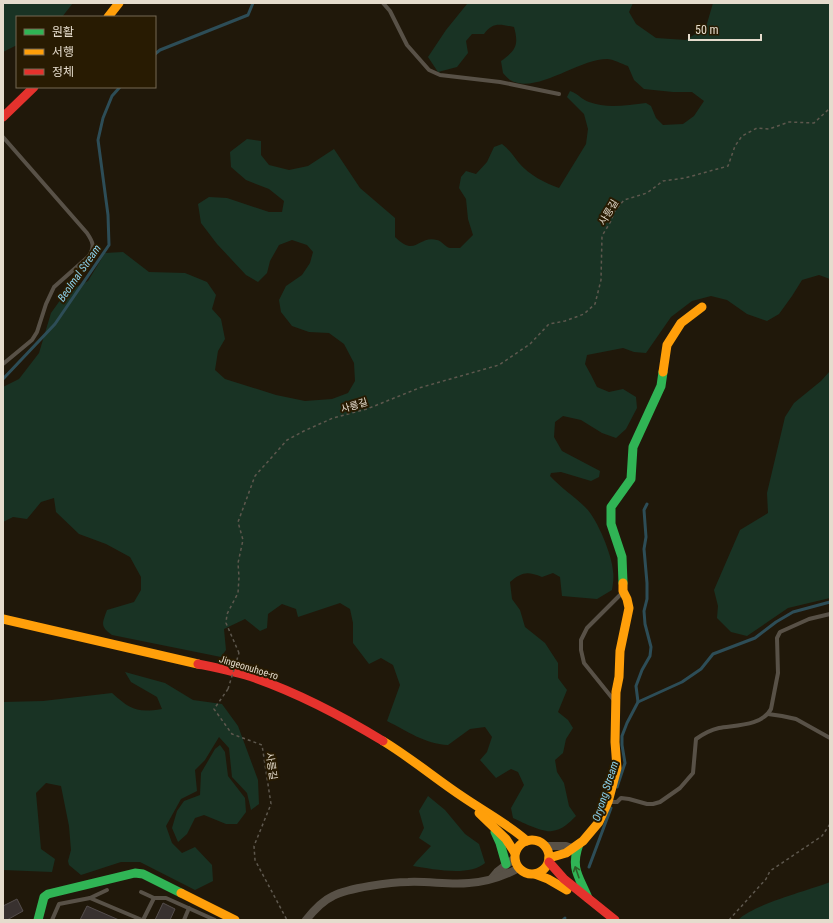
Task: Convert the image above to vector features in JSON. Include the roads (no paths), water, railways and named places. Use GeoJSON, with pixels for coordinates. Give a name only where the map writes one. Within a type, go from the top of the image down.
{"type":"FeatureCollection","features":[{"type":"Feature","properties":{"kind":"main road"},"geometry":{"type":"LineString","coordinates":[[109,16],[119,3]]}},
{"type":"Feature","properties":{"kind":"main road"},"geometry":{"type":"LineString","coordinates":[[3,117],[33,88]]}},
{"type":"Feature","properties":{"kind":"main road"},"geometry":{"type":"LineString","coordinates":[[549,860],[566,853],[588,837],[611,802],[617,768],[615,742],[615,702],[619,676],[620,651],[629,608],[628,599],[623,591],[622,556],[611,524],[611,507],[631,479],[633,461],[632,447],[661,386],[666,346],[681,323],[702,307]]}},
{"type":"Feature","properties":{"kind":"main road","name":"Jingeonuhoe-ro"},"geometry":{"type":"LineString","coordinates":[[3,619],[169,656],[254,678],[295,694],[356,724],[424,768],[463,797],[527,840],[538,841],[545,846]]}},
{"type":"Feature","properties":{"kind":"main road","name":"Jingeonuhoe-ro"},"geometry":{"type":"LineString","coordinates":[[463,797],[506,839],[515,856],[519,868]]}},
{"type":"Feature","properties":{"kind":"main road"},"geometry":{"type":"LineString","coordinates":[[494,828],[506,864]]}},
{"type":"Feature","properties":{"kind":"main road"},"geometry":{"type":"LineString","coordinates":[[515,856],[518,847],[527,840]]}},
{"type":"Feature","properties":{"kind":"main road"},"geometry":{"type":"LineString","coordinates":[[535,874],[545,869],[549,860],[549,853],[545,846]]}},
{"type":"Feature","properties":{"kind":"main road"},"geometry":{"type":"LineString","coordinates":[[576,846],[575,868],[577,876],[584,886],[589,899]]}},
{"type":"Feature","properties":{"kind":"main road"},"geometry":{"type":"LineString","coordinates":[[549,860],[564,879],[615,920]]}},
{"type":"Feature","properties":{"kind":"main road"},"geometry":{"type":"LineString","coordinates":[[519,868],[529,874],[546,877],[556,882],[578,898],[589,899]]}},
{"type":"Feature","properties":{"kind":"main road"},"geometry":{"type":"LineString","coordinates":[[38,920],[44,897],[48,894],[135,874],[143,874],[235,920]]}},
{"type":"Feature","properties":{"kind":"street"},"geometry":{"type":"LineString","coordinates":[[545,846],[576,846]]}},
{"type":"Feature","properties":{"kind":"street"},"geometry":{"type":"LineString","coordinates":[[491,879],[515,856]]}},
{"type":"Feature","properties":{"kind":"street"},"geometry":{"type":"LineString","coordinates":[[306,920],[324,901],[334,895],[347,891],[388,883],[470,883],[491,879],[510,873],[519,868]]}},
{"type":"Feature","properties":{"kind":"lane"},"geometry":{"type":"LineString","coordinates":[[383,3],[390,10],[407,45],[429,70],[440,75],[500,82],[559,94]]}},
{"type":"Feature","properties":{"kind":"lane"},"geometry":{"type":"LineString","coordinates":[[3,137],[87,233],[92,240],[93,250],[89,256],[54,287],[46,304],[37,332],[32,340],[3,364]]}},
{"type":"Feature","properties":{"kind":"lane"},"geometry":{"type":"LineString","coordinates":[[615,702],[584,663],[581,650],[581,640],[587,628],[623,591]]}},
{"type":"Feature","properties":{"kind":"lane"},"geometry":{"type":"LineString","coordinates":[[768,714],[771,709],[778,673],[777,638],[780,632],[809,619],[830,614]]}},
{"type":"Feature","properties":{"kind":"lane"},"geometry":{"type":"LineString","coordinates":[[611,802],[621,798],[629,798],[647,804],[660,802],[680,788],[693,773],[696,739],[707,732],[719,728],[746,724],[768,714],[796,719],[830,738]]}},
{"type":"Feature","properties":{"kind":"lane"},"geometry":{"type":"LineString","coordinates":[[52,920],[59,904],[90,898],[107,890]]}},
{"type":"Feature","properties":{"kind":"lane"},"geometry":{"type":"LineString","coordinates":[[141,892],[154,898],[166,898],[215,920]]}},
{"type":"Feature","properties":{"kind":"lane"},"geometry":{"type":"LineString","coordinates":[[90,898],[142,920],[154,898]]}},
{"type":"Feature","properties":{"kind":"lane"},"geometry":{"type":"LineString","coordinates":[[184,920],[189,908]]}},
{"type":"Feature","properties":{"kind":"waterway","name":"Beolmal Stream"},"geometry":{"type":"LineString","coordinates":[[156,53],[160,50],[248,15],[253,3]]}},
{"type":"Feature","properties":{"kind":"waterway","name":"Beolmal Stream"},"geometry":{"type":"LineString","coordinates":[[3,379],[55,324],[109,245],[108,215],[98,140],[103,118],[112,96],[119,88]]}},
{"type":"Feature","properties":{"kind":"waterway"},"geometry":{"type":"LineString","coordinates":[[638,702],[636,686],[642,670],[650,656],[651,647],[645,624],[644,611],[647,599],[644,549],[646,537],[644,510],[647,504]]}},
{"type":"Feature","properties":{"kind":"waterway","name":"Oryong Stream"},"geometry":{"type":"LineString","coordinates":[[617,787],[625,763],[622,736],[638,702],[682,682],[701,669],[713,654],[755,638],[776,622],[793,612],[830,602]]}},
{"type":"Feature","properties":{"kind":"waterway","name":"Oryong Stream"},"geometry":{"type":"LineString","coordinates":[[589,867],[611,808]]}}]}
